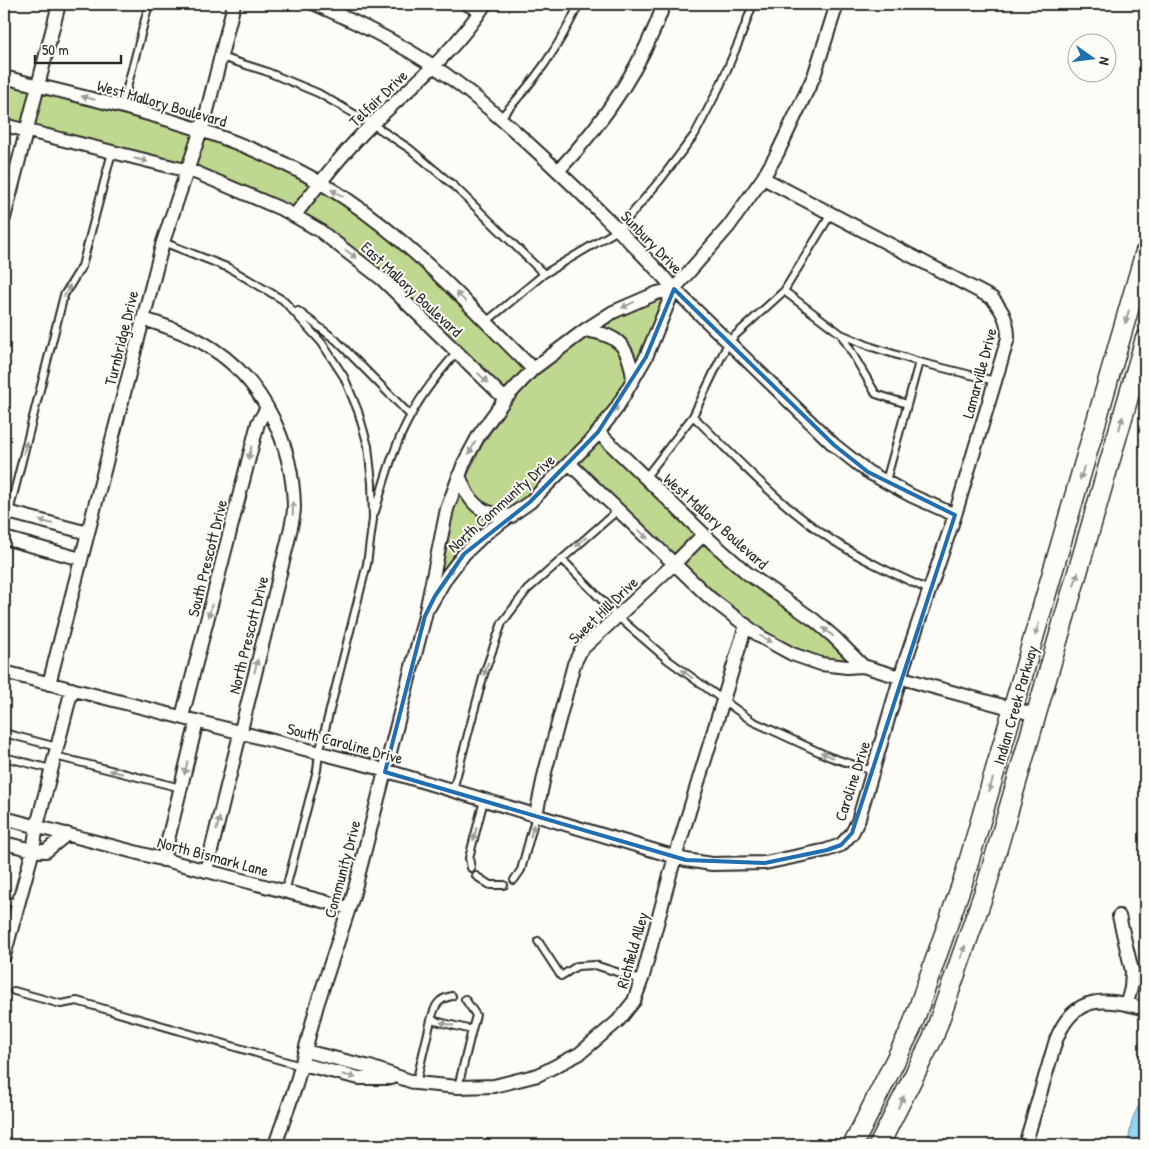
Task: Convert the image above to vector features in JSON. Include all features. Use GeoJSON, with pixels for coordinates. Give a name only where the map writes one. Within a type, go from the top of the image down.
{"type":"FeatureCollection","features":[{"type":"Feature","properties":{"kind":"street"},"geometry":{"type":"LineString","coordinates":[[4,218],[58,4]]}},
{"type":"Feature","properties":{"kind":"street","name":"Turnbridge Drive"},"geometry":{"type":"LineString","coordinates":[[49,684],[163,242],[206,115],[234,4]]}},
{"type":"Feature","properties":{"kind":"street","name":"Sunbury Drive"},"geometry":{"type":"LineString","coordinates":[[315,4],[369,29],[403,48],[459,84],[500,118],[558,171],[654,265],[674,289],[834,445],[868,472],[934,507],[955,515]]}},
{"type":"Feature","properties":{"kind":"street"},"geometry":{"type":"LineString","coordinates":[[467,4],[483,8]]}},
{"type":"Feature","properties":{"kind":"street"},"geometry":{"type":"LineString","coordinates":[[558,171],[582,146],[620,94],[638,63],[658,22],[664,4]]}},
{"type":"Feature","properties":{"kind":"street","name":"North Community Drive"},"geometry":{"type":"LineString","coordinates":[[425,616],[447,576],[464,554],[486,533],[530,502],[570,464],[616,409],[646,357],[674,289],[730,226],[763,178],[814,76],[837,4]]}},
{"type":"Feature","properties":{"kind":"street","name":"Telfair Drive"},"geometry":{"type":"LineString","coordinates":[[294,216],[320,183],[372,124],[434,67],[483,8]]}},
{"type":"Feature","properties":{"kind":"street","name":"West Mallory Boulevard"},"geometry":{"type":"LineString","coordinates":[[4,77],[200,129],[291,167],[320,183],[345,198],[391,232],[440,276],[533,369]]}},
{"type":"Feature","properties":{"kind":"street","name":"East Mallory Boulevard"},"geometry":{"type":"LineString","coordinates":[[4,125],[197,173],[294,216],[319,230],[382,279],[506,400]]}},
{"type":"Feature","properties":{"kind":"street","name":"Lamarville Drive"},"geometry":{"type":"LineString","coordinates":[[763,178],[992,298],[1002,310],[1008,324],[1008,338],[996,381],[955,515],[900,677]]}},
{"type":"Feature","properties":{"kind":"street","name":"Indian Creek Parkway"},"geometry":{"type":"LineString","coordinates":[[853,1145],[911,1029],[964,878],[1145,253]]}},
{"type":"Feature","properties":{"kind":"street"},"geometry":{"type":"LineString","coordinates":[[425,616],[429,587],[447,509],[459,475],[479,435],[533,369],[585,330],[614,312],[639,300],[674,289]]}},
{"type":"Feature","properties":{"kind":"street","name":"North Prescott Drive"},"geometry":{"type":"LineString","coordinates":[[143,319],[176,329],[213,349],[238,370],[262,399],[288,455],[294,509],[288,541],[206,871]]}},
{"type":"Feature","properties":{"kind":"street"},"geometry":{"type":"LineString","coordinates":[[585,330],[598,332],[618,341],[628,354],[633,379]]}},
{"type":"Feature","properties":{"kind":"street","name":"Indian Creek Parkway"},"geometry":{"type":"LineString","coordinates":[[879,1145],[933,1038],[987,884],[1145,340]]}},
{"type":"Feature","properties":{"kind":"street","name":"South Prescott Drive"},"geometry":{"type":"LineString","coordinates":[[182,717],[258,423],[267,408]]}},
{"type":"Feature","properties":{"kind":"street","name":"West Mallory Boulevard"},"geometry":{"type":"LineString","coordinates":[[598,432],[704,535],[747,573],[814,620],[863,666]]}},
{"type":"Feature","properties":{"kind":"street"},"geometry":{"type":"LineString","coordinates":[[570,464],[710,598],[761,637],[792,654],[821,664],[847,667],[863,666],[1036,714]]}},
{"type":"Feature","properties":{"kind":"street"},"geometry":{"type":"LineString","coordinates":[[459,475],[471,501],[480,509],[496,515],[512,516]]}},
{"type":"Feature","properties":{"kind":"street"},"geometry":{"type":"LineString","coordinates":[[6,511],[88,533]]}},
{"type":"Feature","properties":{"kind":"street","name":"Sweet Hill Drive"},"geometry":{"type":"LineString","coordinates":[[536,815],[545,772],[574,664],[581,650],[704,535]]}},
{"type":"Feature","properties":{"kind":"street"},"geometry":{"type":"LineString","coordinates":[[4,538],[81,559]]}},
{"type":"Feature","properties":{"kind":"street","name":"Community Drive"},"geometry":{"type":"LineString","coordinates":[[275,1145],[317,1005],[350,908],[425,616]]}},
{"type":"Feature","properties":{"kind":"street","name":"Richfield Alley"},"geometry":{"type":"LineString","coordinates":[[302,1060],[359,1078],[401,1078],[416,1083],[458,1087],[494,1086],[538,1074],[579,1054],[618,1022],[634,1001],[641,980],[722,699],[746,625]]}},
{"type":"Feature","properties":{"kind":"street","name":"South Caroline Drive"},"geometry":{"type":"LineString","coordinates":[[4,672],[375,767],[385,772],[453,790],[676,857]]}},
{"type":"Feature","properties":{"kind":"street","name":"Caroline Drive"},"geometry":{"type":"LineString","coordinates":[[676,857],[712,864],[765,864],[841,845],[852,833],[858,821],[900,677]]}},
{"type":"Feature","properties":{"kind":"street"},"geometry":{"type":"LineString","coordinates":[[4,956],[7,927],[18,903],[72,689]]}},
{"type":"Feature","properties":{"kind":"street"},"geometry":{"type":"LineString","coordinates":[[163,860],[198,721]]}},
{"type":"Feature","properties":{"kind":"street","name":"North Bismark Lane"},"geometry":{"type":"LineString","coordinates":[[4,818],[350,908]]}},
{"type":"Feature","properties":{"kind":"street"},"geometry":{"type":"LineString","coordinates":[[4,843],[32,850],[46,851],[68,834]]}},
{"type":"Feature","properties":{"kind":"street"},"geometry":{"type":"LineString","coordinates":[[1118,916],[1132,971],[1131,988],[1127,1003]]}},
{"type":"Feature","properties":{"kind":"street"},"geometry":{"type":"LineString","coordinates":[[1025,1145],[1056,1040],[1063,1024],[1076,1011],[1092,1003],[1110,1000],[1145,1008]]}},
{"type":"Feature","properties":{"kind":"street","name":"Community Drive"},"geometry":{"type":"LineString","coordinates":[[281,1127],[282,1145]]}},
{"type":"Feature","properties":{"kind":"lane"},"geometry":{"type":"LineString","coordinates":[[122,107],[149,4]]}},
{"type":"Feature","properties":{"kind":"lane"},"geometry":{"type":"LineString","coordinates":[[500,118],[523,94],[551,57],[579,4]]}},
{"type":"Feature","properties":{"kind":"lane"},"geometry":{"type":"LineString","coordinates":[[486,322],[544,274],[618,230],[661,179],[694,134],[720,86],[753,4]]}},
{"type":"Feature","properties":{"kind":"lane"},"geometry":{"type":"LineString","coordinates":[[221,57],[265,71],[318,93],[372,124],[410,149],[454,186],[544,274]]}},
{"type":"Feature","properties":{"kind":"lane"},"geometry":{"type":"LineString","coordinates":[[6,511],[64,295],[82,266],[112,152]]}},
{"type":"Feature","properties":{"kind":"lane"},"geometry":{"type":"LineString","coordinates":[[645,478],[692,416],[729,341],[784,291],[831,214]]}},
{"type":"Feature","properties":{"kind":"lane"},"geometry":{"type":"LineString","coordinates":[[163,242],[229,268],[283,300],[336,340],[410,415]]}},
{"type":"Feature","properties":{"kind":"lane"},"geometry":{"type":"LineString","coordinates":[[784,291],[841,334],[919,362],[996,381]]}},
{"type":"Feature","properties":{"kind":"lane"},"geometry":{"type":"LineString","coordinates":[[283,300],[322,343],[344,377],[358,411],[368,446],[373,519]]}},
{"type":"Feature","properties":{"kind":"lane"},"geometry":{"type":"LineString","coordinates":[[841,334],[876,394],[907,404]]}},
{"type":"Feature","properties":{"kind":"lane"},"geometry":{"type":"LineString","coordinates":[[285,892],[367,564],[373,519],[389,464],[410,415],[430,384],[456,352]]}},
{"type":"Feature","properties":{"kind":"lane"},"geometry":{"type":"LineString","coordinates":[[886,482],[919,362]]}},
{"type":"Feature","properties":{"kind":"lane"},"geometry":{"type":"LineString","coordinates":[[692,416],[773,495],[831,539],[882,569],[929,590]]}},
{"type":"Feature","properties":{"kind":"lane"},"geometry":{"type":"LineString","coordinates":[[453,790],[484,674],[502,623],[527,590],[618,510]]}},
{"type":"Feature","properties":{"kind":"lane"},"geometry":{"type":"LineString","coordinates":[[562,559],[618,616],[668,660],[752,721],[830,757],[873,771]]}},
{"type":"Feature","properties":{"kind":"lane"},"geometry":{"type":"LineString","coordinates":[[4,733],[56,751],[181,788]]}},
{"type":"Feature","properties":{"kind":"lane"},"geometry":{"type":"LineString","coordinates":[[4,757],[51,769]]}},
{"type":"Feature","properties":{"kind":"lane"},"geometry":{"type":"LineString","coordinates":[[471,868],[469,858],[484,800]]}},
{"type":"Feature","properties":{"kind":"lane"},"geometry":{"type":"LineString","coordinates":[[514,880],[521,870],[536,815]]}},
{"type":"Feature","properties":{"kind":"lane"},"geometry":{"type":"LineString","coordinates":[[476,876],[490,885],[504,884]]}},
{"type":"Feature","properties":{"kind":"lane"},"geometry":{"type":"LineString","coordinates":[[4,900],[18,903]]}},
{"type":"Feature","properties":{"kind":"lane"},"geometry":{"type":"LineString","coordinates":[[538,941],[561,976],[577,966],[595,965],[641,980]]}},
{"type":"Feature","properties":{"kind":"lane"},"geometry":{"type":"LineString","coordinates":[[14,991],[61,1004],[77,1000],[302,1060]]}},
{"type":"Feature","properties":{"kind":"lane"},"geometry":{"type":"LineString","coordinates":[[416,1083],[435,1006],[444,998],[452,996]]}},
{"type":"Feature","properties":{"kind":"lane"},"geometry":{"type":"LineString","coordinates":[[458,1087],[476,1015],[465,998]]}},
{"type":"Feature","properties":{"kind":"lane"},"geometry":{"type":"LineString","coordinates":[[431,1020],[472,1030]]}},
{"type":"Feature","properties":{"kind":"highlighted area"},"geometry":{"type":"Polygon","coordinates":[[[674,289],[834,445],[868,472],[955,515],[852,833],[841,845],[827,850],[765,863],[686,860],[385,772],[425,616],[435,596],[464,554],[530,502],[598,432],[646,357],[674,289]]]}},
{"type":"Feature","properties":{"kind":"green space"},"geometry":{"type":"Polygon","coordinates":[[[4,82],[189,130],[241,149],[311,182],[373,224],[419,264],[529,369],[623,311],[667,296],[641,358],[593,431],[767,595],[826,638],[847,660],[818,657],[770,637],[671,556],[567,458],[521,502],[469,538],[438,578],[455,501],[482,446],[512,401],[394,287],[248,190],[4,120],[4,82]]]}},
{"type":"Feature","properties":{"kind":"water"},"geometry":{"type":"Polygon","coordinates":[[[1145,1100],[1145,1145],[1128,1145],[1134,1114],[1145,1100]]]}}]}
